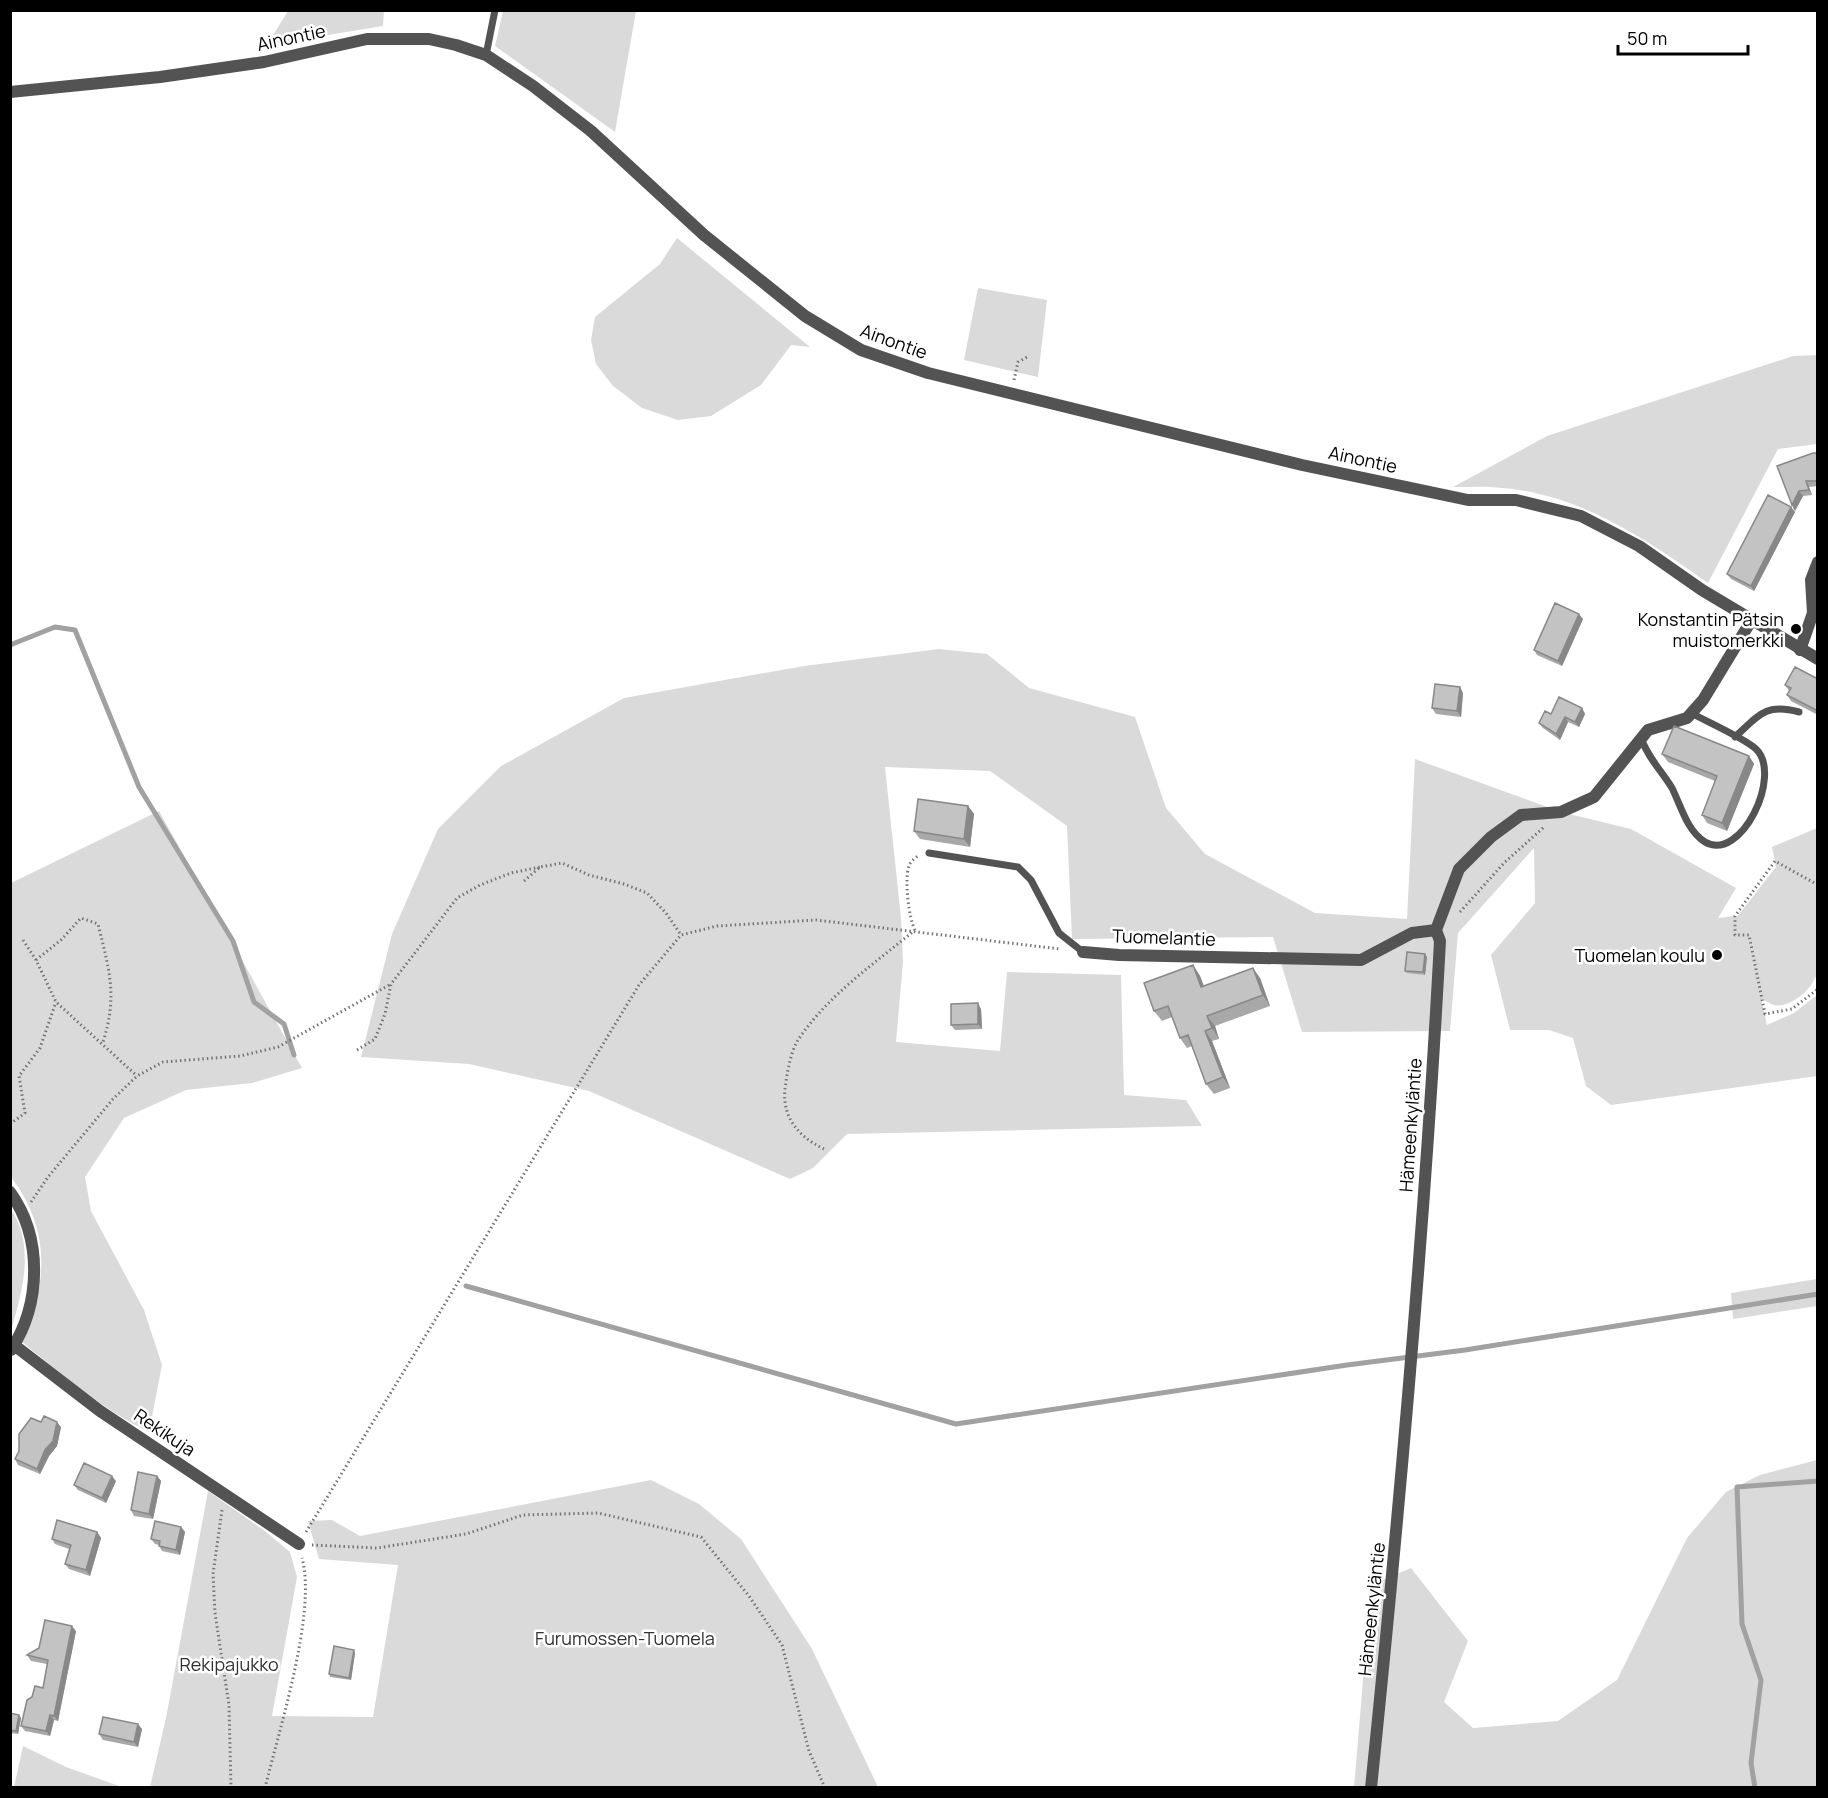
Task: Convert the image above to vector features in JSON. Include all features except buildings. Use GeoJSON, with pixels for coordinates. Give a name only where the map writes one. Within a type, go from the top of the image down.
{"type":"FeatureCollection","features":[{"type":"Feature","properties":{"kind":"street","name":"Ainontie"},"geometry":{"type":"LineString","coordinates":[[10,92],[160,78],[241,66],[367,39],[429,39],[486,55],[533,86],[591,132],[704,235],[830,333],[861,350],[928,373],[1302,465],[1468,500],[1516,500],[1581,516],[1649,552],[1751,621],[1818,659]]}},
{"type":"Feature","properties":{"kind":"street"},"geometry":{"type":"LineString","coordinates":[[1800,650],[1813,613],[1811,580],[1818,562]]}},
{"type":"Feature","properties":{"kind":"street","name":"Hämeenkyläntie"},"geometry":{"type":"LineString","coordinates":[[1371,1788],[1395,1550],[1412,1339],[1435,1033],[1440,941],[1436,930],[1459,869],[1491,837],[1521,815],[1561,812],[1594,797],[1648,730],[1687,718],[1703,700],[1751,621]]}},
{"type":"Feature","properties":{"kind":"street","name":"Tuomelantie"},"geometry":{"type":"LineString","coordinates":[[1083,952],[1119,955],[1361,960],[1412,933],[1436,930]]}},
{"type":"Feature","properties":{"kind":"street"},"geometry":{"type":"LineString","coordinates":[[10,1192],[22,1216],[35,1259],[26,1315],[12,1348]]}},
{"type":"Feature","properties":{"kind":"street","name":"Rekikuja"},"geometry":{"type":"LineString","coordinates":[[12,1348],[100,1411],[298,1544]]}},
{"type":"Feature","properties":{"kind":"lane"},"geometry":{"type":"LineString","coordinates":[[486,55],[495,10]]}},
{"type":"Feature","properties":{"kind":"lane"},"geometry":{"type":"LineString","coordinates":[[1735,737],[1760,714],[1780,707],[1800,712]]}},
{"type":"Feature","properties":{"kind":"lane"},"geometry":{"type":"LineString","coordinates":[[1641,738],[1648,757],[1668,783],[1690,827],[1706,842],[1719,846],[1732,841],[1747,825],[1765,785],[1764,763],[1756,749],[1691,713]]}},
{"type":"Feature","properties":{"kind":"lane"},"geometry":{"type":"LineString","coordinates":[[929,853],[1018,867],[1031,880],[1059,933],[1083,952]]}},
{"type":"Feature","properties":{"kind":"path"},"geometry":{"type":"LineString","coordinates":[[1012,393],[1018,362],[1029,356]]}},
{"type":"Feature","properties":{"kind":"path"},"geometry":{"type":"LineString","coordinates":[[1456,917],[1467,901],[1504,863],[1561,812]]}},
{"type":"Feature","properties":{"kind":"path"},"geometry":{"type":"LineString","coordinates":[[915,930],[911,922],[909,866],[919,855],[929,853]]}},
{"type":"Feature","properties":{"kind":"path"},"geometry":{"type":"LineString","coordinates":[[1818,885],[1775,861],[1735,916],[1735,934],[1749,935],[1765,1014],[1792,1009],[1818,988]]}},
{"type":"Feature","properties":{"kind":"path"},"geometry":{"type":"LineString","coordinates":[[22,1216],[48,1177],[113,1099],[137,1076],[164,1062],[240,1056],[278,1047],[391,984],[457,898],[480,885],[510,873],[562,863],[589,875],[647,893],[666,913],[681,935]]}},
{"type":"Feature","properties":{"kind":"path"},"geometry":{"type":"LineString","coordinates":[[524,880],[540,867]]}},
{"type":"Feature","properties":{"kind":"path"},"geometry":{"type":"LineString","coordinates":[[36,960],[61,940],[81,918],[98,924],[110,984],[111,1016],[103,1042]]}},
{"type":"Feature","properties":{"kind":"path"},"geometry":{"type":"LineString","coordinates":[[265,1788],[299,1643],[307,1575],[298,1544],[639,985],[681,935],[717,926],[816,920],[915,930],[1083,952]]}},
{"type":"Feature","properties":{"kind":"path"},"geometry":{"type":"LineString","coordinates":[[824,1149],[809,1142],[793,1127],[783,1103],[787,1073],[797,1042],[852,980],[915,930]]}},
{"type":"Feature","properties":{"kind":"path"},"geometry":{"type":"LineString","coordinates":[[23,940],[36,960],[56,1002],[103,1042],[137,1076]]}},
{"type":"Feature","properties":{"kind":"path"},"geometry":{"type":"LineString","coordinates":[[357,1050],[375,1039],[391,984]]}},
{"type":"Feature","properties":{"kind":"path"},"geometry":{"type":"LineString","coordinates":[[10,1124],[25,1113],[19,1077],[40,1048],[56,1002]]}},
{"type":"Feature","properties":{"kind":"path"},"geometry":{"type":"LineString","coordinates":[[224,1494],[213,1574],[214,1613],[229,1705],[231,1788]]}},
{"type":"Feature","properties":{"kind":"path"},"geometry":{"type":"LineString","coordinates":[[298,1544],[377,1548],[466,1534],[523,1515],[598,1513],[701,1537],[749,1596],[782,1645],[809,1751],[825,1788]]}},
{"type":"Feature","properties":{"kind":"green space"},"geometry":{"type":"Polygon","coordinates":[[[289,10],[384,11],[383,26],[267,45],[289,10]]]}},
{"type":"Feature","properties":{"kind":"green space"},"geometry":{"type":"Polygon","coordinates":[[[503,11],[636,11],[615,132],[495,46],[503,11]]]}},
{"type":"Feature","properties":{"kind":"green space"},"geometry":{"type":"Polygon","coordinates":[[[677,238],[810,347],[791,345],[761,385],[711,416],[678,420],[642,408],[613,386],[596,364],[591,340],[595,317],[660,264],[677,238]]]}},
{"type":"Feature","properties":{"kind":"green space"},"geometry":{"type":"Polygon","coordinates":[[[978,288],[1047,300],[1038,377],[964,360],[978,288]]]}},
{"type":"Feature","properties":{"kind":"green space"},"geometry":{"type":"Polygon","coordinates":[[[1817,355],[1817,444],[1778,449],[1708,583],[1636,535],[1586,510],[1532,492],[1497,487],[1453,487],[1547,436],[1793,356],[1817,355]]]}},
{"type":"Feature","properties":{"kind":"green space"},"geometry":{"type":"Polygon","coordinates":[[[939,649],[987,654],[1029,688],[1135,717],[1166,808],[1205,854],[1315,913],[1407,919],[1415,759],[1561,812],[1631,829],[1736,888],[1718,918],[1735,916],[1736,918],[1776,867],[1772,847],[1817,828],[1817,980],[1815,977],[1804,993],[1786,1004],[1774,1005],[1761,999],[1767,1025],[1794,1013],[1817,995],[1817,1076],[1611,1105],[1586,1086],[1573,1038],[1549,1030],[1510,1030],[1491,955],[1535,903],[1534,848],[1458,933],[1450,1031],[1302,1032],[1273,937],[1072,939],[1067,826],[990,771],[885,767],[901,918],[903,962],[896,1042],[1000,1051],[1007,972],[1121,975],[1124,1095],[1186,1100],[1202,1126],[847,1134],[813,1168],[790,1179],[589,1091],[469,1064],[361,1057],[392,934],[438,829],[501,766],[624,698],[804,666],[939,649]]]}},
{"type":"Feature","properties":{"kind":"green space"},"geometry":{"type":"Polygon","coordinates":[[[159,811],[302,1068],[252,1083],[186,1090],[124,1118],[85,1177],[91,1211],[144,1310],[162,1365],[149,1432],[99,1402],[22,1342],[37,1299],[41,1257],[39,1237],[33,1217],[11,1177],[11,883],[159,811]]]}},
{"type":"Feature","properties":{"kind":"green space"},"geometry":{"type":"Polygon","coordinates":[[[11,1209],[23,1238],[25,1253],[23,1284],[11,1330],[11,1209]]]}},
{"type":"Feature","properties":{"kind":"green space"},"geometry":{"type":"Polygon","coordinates":[[[1817,1279],[1817,1306],[1733,1319],[1731,1293],[1817,1279]]]}},
{"type":"Feature","properties":{"kind":"green space"},"geometry":{"type":"Polygon","coordinates":[[[1817,1460],[1817,1787],[1354,1788],[1371,1585],[1411,1568],[1468,1641],[1444,1702],[1473,1728],[1558,1721],[1617,1680],[1687,1538],[1726,1492],[1760,1475],[1817,1460]]]}},
{"type":"Feature","properties":{"kind":"green space","name":"Furumossen-Tuomela"},"geometry":{"type":"Polygon","coordinates":[[[651,1480],[699,1504],[741,1539],[812,1649],[878,1787],[150,1787],[166,1718],[208,1491],[265,1531],[290,1552],[297,1577],[272,1716],[373,1717],[398,1565],[319,1559],[308,1521],[332,1520],[360,1536],[651,1480]]]}},
{"type":"Feature","properties":{"kind":"green space"},"geometry":{"type":"Polygon","coordinates":[[[23,1746],[66,1767],[122,1787],[14,1787],[23,1746]]]}},
{"type":"Feature","properties":{"kind":"waterway"},"geometry":{"type":"LineString","coordinates":[[10,645],[55,627],[75,630],[139,787],[233,941],[254,1002],[284,1024],[294,1055]]}},
{"type":"Feature","properties":{"kind":"waterway"},"geometry":{"type":"LineString","coordinates":[[466,1286],[956,1424],[1347,1365],[1465,1350],[1818,1294]]}},
{"type":"Feature","properties":{"kind":"waterway"},"geometry":{"type":"LineString","coordinates":[[1755,1788],[1751,1763],[1761,1680],[1742,1624],[1737,1487],[1818,1481]]}},
{"type":"Feature","properties":{"kind":"place","name":"Konstantin Pätsin muistomerkki"},"geometry":{"type":"Point","coordinates":[1796,629]}},
{"type":"Feature","properties":{"kind":"place","name":"Tuomelan koulu"},"geometry":{"type":"Point","coordinates":[1717,955]}},
{"type":"Feature","properties":{"kind":"park label","name":"Rekipajukko"},"geometry":{"type":"Point","coordinates":[229,1664]}}]}
